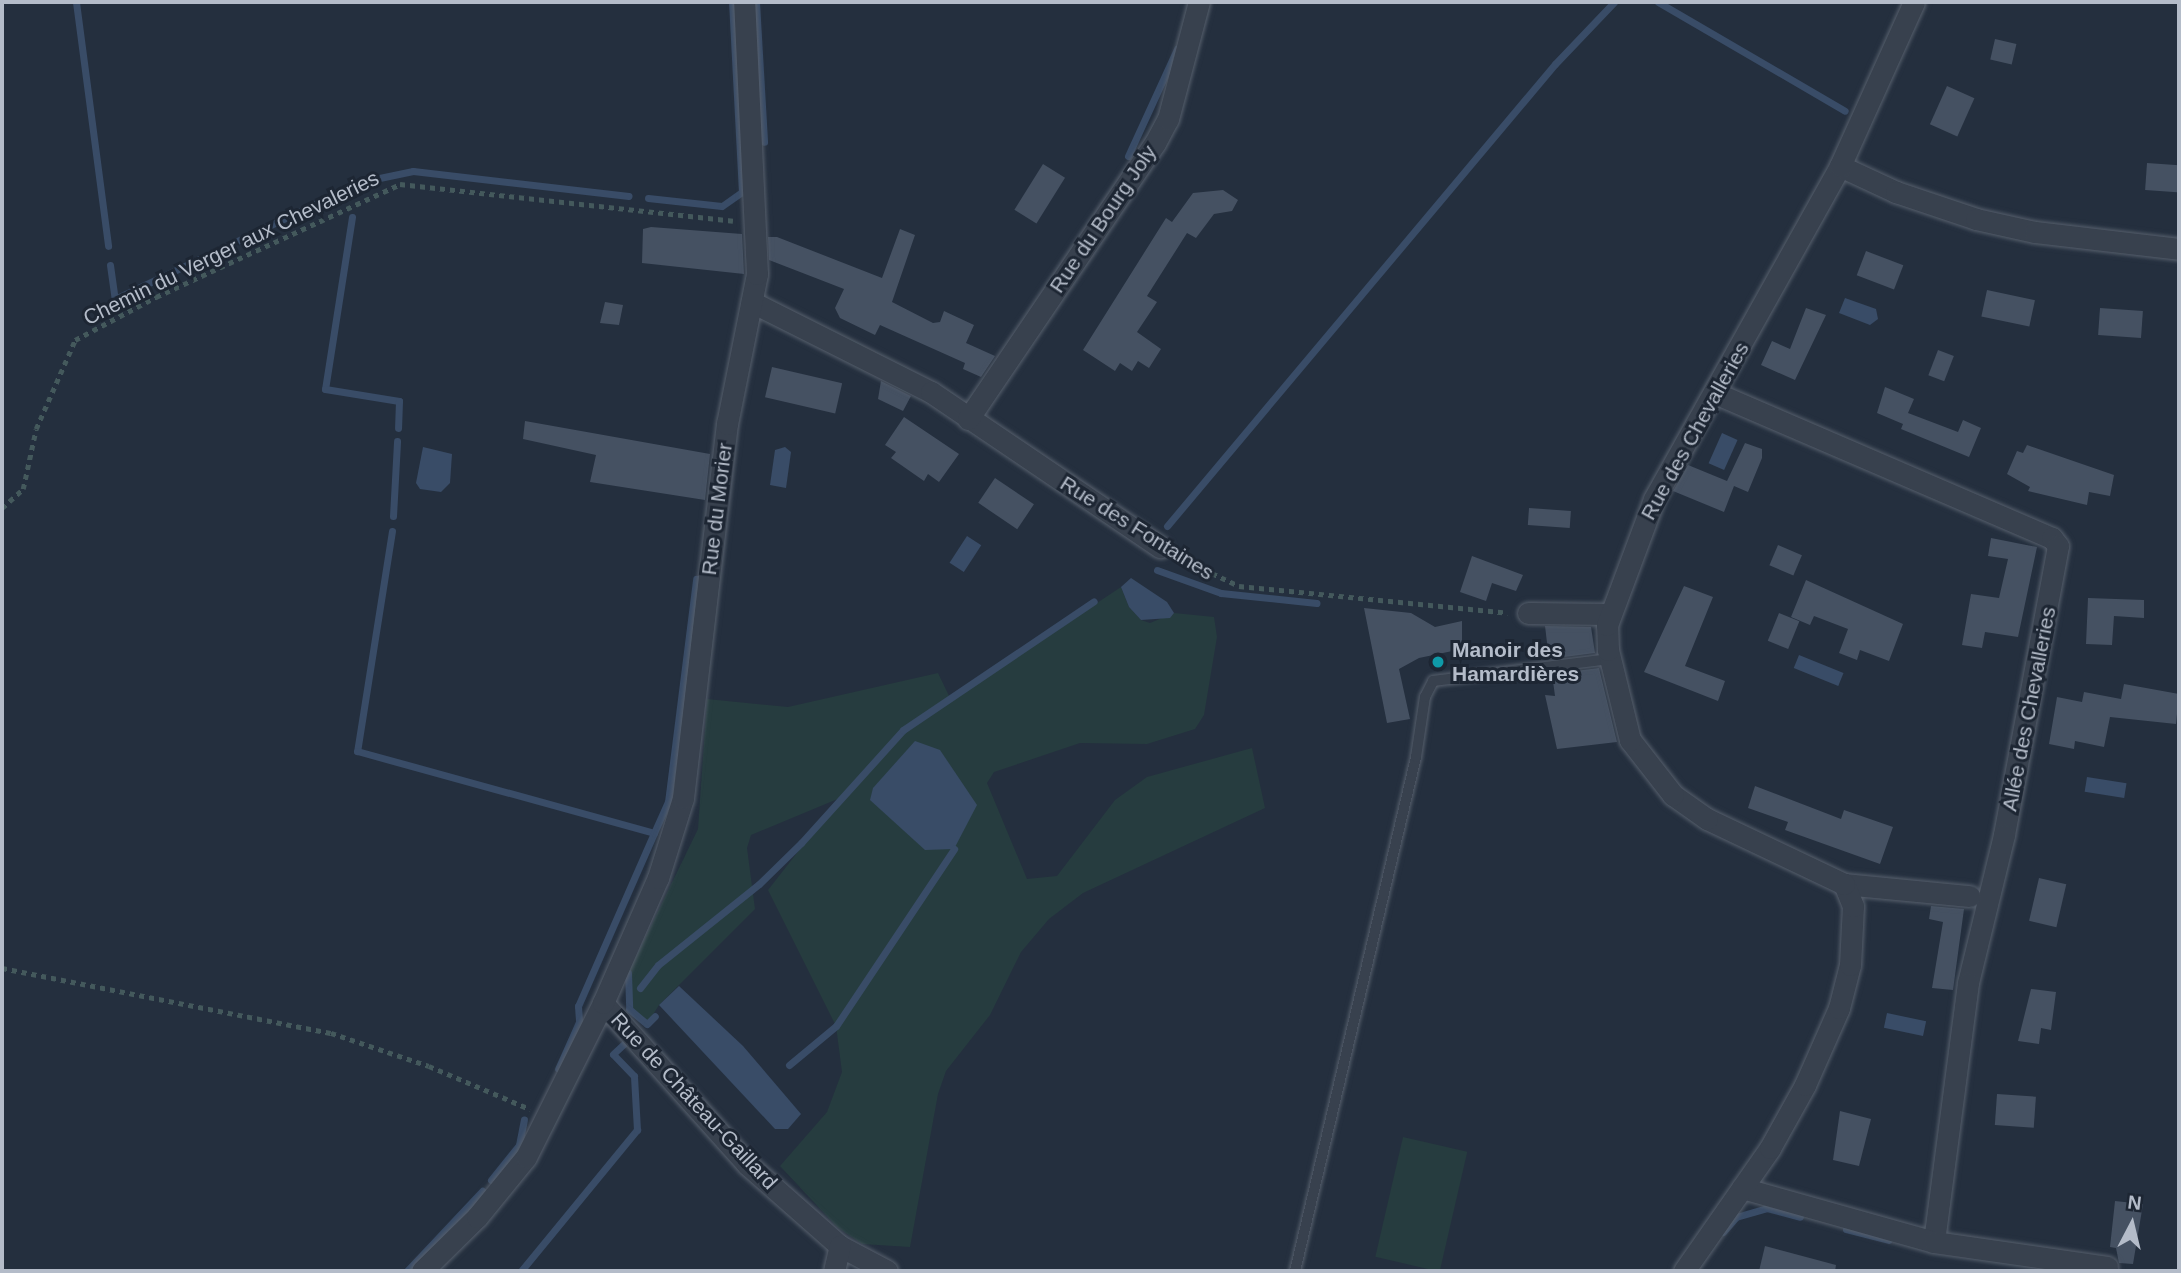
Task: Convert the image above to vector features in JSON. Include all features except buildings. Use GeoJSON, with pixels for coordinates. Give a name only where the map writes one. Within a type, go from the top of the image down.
{"type":"FeatureCollection","features":[{"type":"Feature","properties":{"kind":"street","name":"Rue du Morier"},"geometry":{"type":"LineString","coordinates":[[422,1271],[477,1217],[526,1157],[549,1116],[658,878],[683,798],[727,424],[757,274],[744,2]]}},
{"type":"Feature","properties":{"kind":"street","name":"Rue du Bourg Joly"},"geometry":{"type":"LineString","coordinates":[[968,419],[1155,143],[1168,119],[1199,2]]}},
{"type":"Feature","properties":{"kind":"street","name":"Rue des Chevalleries"},"geometry":{"type":"LineString","coordinates":[[1914,2],[1840,166],[1654,499],[1609,614],[1610,659],[1630,740],[1673,795],[1707,819],[1844,884],[1969,896]]}},
{"type":"Feature","properties":{"kind":"street"},"geometry":{"type":"LineString","coordinates":[[1840,166],[1976,219],[2035,232],[2179,249]]}},
{"type":"Feature","properties":{"kind":"street","name":"Rue des Fontaines"},"geometry":{"type":"LineString","coordinates":[[752,302],[931,392],[1160,547]]}},
{"type":"Feature","properties":{"kind":"street","name":"Allée des Chevalleries"},"geometry":{"type":"LineString","coordinates":[[1715,393],[2052,538],[2058,546],[2004,835],[1968,983],[1934,1242]]}},
{"type":"Feature","properties":{"kind":"street"},"geometry":{"type":"LineString","coordinates":[[1528,613],[1609,614]]}},
{"type":"Feature","properties":{"kind":"street"},"geometry":{"type":"LineString","coordinates":[[1684,1271],[1742,1188],[1805,1085],[1839,1008],[1850,965],[1853,906],[1844,884]]}},
{"type":"Feature","properties":{"kind":"street","name":"Rue de Château-Gaillard"},"geometry":{"type":"LineString","coordinates":[[603,1003],[747,1164],[840,1246],[887,1271]]}},
{"type":"Feature","properties":{"kind":"street"},"geometry":{"type":"LineString","coordinates":[[1742,1188],[1934,1242],[2107,1267]]}},
{"type":"Feature","properties":{"kind":"street"},"geometry":{"type":"LineString","coordinates":[[833,1271],[840,1246]]}},
{"type":"Feature","properties":{"kind":"lane"},"geometry":{"type":"LineString","coordinates":[[1295,1271],[1416,757],[1425,697],[1433,681],[1610,659]]}},
{"type":"Feature","properties":{"kind":"path","name":"Chemin du Verger aux Chevaleries"},"geometry":{"type":"LineString","coordinates":[[2,508],[23,489],[36,429],[75,340],[263,246],[400,184],[755,223]]}},
{"type":"Feature","properties":{"kind":"path","name":"Rue des Fontaines"},"geometry":{"type":"LineString","coordinates":[[1160,547],[1214,578],[1239,586],[1482,613],[1528,613]]}},
{"type":"Feature","properties":{"kind":"path"},"geometry":{"type":"LineString","coordinates":[[2,968],[331,1034],[429,1066],[549,1116]]}},
{"type":"Feature","properties":{"kind":"green space"},"geometry":{"type":"Polygon","coordinates":[[[1121,587],[1129,607],[1141,620],[1150,623],[1174,613],[1214,617],[1217,637],[1204,715],[1195,729],[1147,744],[1080,743],[994,772],[987,783],[1027,879],[1057,876],[1115,800],[1147,777],[1252,748],[1265,808],[1083,893],[1049,919],[1021,952],[990,1015],[946,1071],[938,1094],[910,1247],[862,1244],[837,1227],[780,1166],[827,1112],[842,1072],[836,1026],[768,890],[840,798],[751,835],[747,848],[755,909],[659,1005],[647,1024],[629,1009],[628,973],[698,829],[707,699],[788,707],[938,673],[951,700],[1121,587]]]}},
{"type":"Feature","properties":{"kind":"green space"},"geometry":{"type":"Polygon","coordinates":[[[1403,1137],[1467,1152],[1440,1271],[1375,1257],[1403,1137]]]}},
{"type":"Feature","properties":{"kind":"water"},"geometry":{"type":"Polygon","coordinates":[[[1845,298],[1876,309],[1878,319],[1870,325],[1839,313],[1845,298]]]}},
{"type":"Feature","properties":{"kind":"water"},"geometry":{"type":"Polygon","coordinates":[[[1722,433],[1738,440],[1724,470],[1709,463],[1722,433]]]}},
{"type":"Feature","properties":{"kind":"water"},"geometry":{"type":"Polygon","coordinates":[[[423,447],[452,454],[450,483],[441,492],[420,489],[416,483],[423,447]]]}},
{"type":"Feature","properties":{"kind":"water"},"geometry":{"type":"Polygon","coordinates":[[[785,447],[791,452],[786,488],[770,485],[775,450],[785,447]]]}},
{"type":"Feature","properties":{"kind":"water"},"geometry":{"type":"Polygon","coordinates":[[[967,536],[981,545],[964,572],[950,563],[967,536]]]}},
{"type":"Feature","properties":{"kind":"water"},"geometry":{"type":"Polygon","coordinates":[[[1131,578],[1167,602],[1174,613],[1170,618],[1141,620],[1129,607],[1121,587],[1131,578]]]}},
{"type":"Feature","properties":{"kind":"water"},"geometry":{"type":"Polygon","coordinates":[[[1799,655],[1844,673],[1838,686],[1794,668],[1799,655]]]}},
{"type":"Feature","properties":{"kind":"water"},"geometry":{"type":"Polygon","coordinates":[[[915,741],[940,750],[977,805],[954,849],[925,850],[870,800],[873,788],[915,741]]]}},
{"type":"Feature","properties":{"kind":"water"},"geometry":{"type":"Polygon","coordinates":[[[2087,777],[2127,783],[2124,798],[2085,792],[2087,777]]]}},
{"type":"Feature","properties":{"kind":"water"},"geometry":{"type":"Polygon","coordinates":[[[679,986],[743,1046],[801,1114],[788,1129],[775,1129],[659,1005],[679,986]]]}},
{"type":"Feature","properties":{"kind":"water"},"geometry":{"type":"Polygon","coordinates":[[[1887,1013],[1926,1021],[1923,1036],[1884,1028],[1887,1013]]]}},
{"type":"Feature","properties":{"kind":"waterway"},"geometry":{"type":"LineString","coordinates":[[76,2],[108,246]]}},
{"type":"Feature","properties":{"kind":"waterway"},"geometry":{"type":"LineString","coordinates":[[648,198],[722,206],[742,192],[732,2]]}},
{"type":"Feature","properties":{"kind":"waterway"},"geometry":{"type":"LineString","coordinates":[[756,2],[764,142]]}},
{"type":"Feature","properties":{"kind":"waterway"},"geometry":{"type":"LineString","coordinates":[[1167,526],[1555,64],[1614,2]]}},
{"type":"Feature","properties":{"kind":"waterway"},"geometry":{"type":"LineString","coordinates":[[1658,2],[1845,111]]}},
{"type":"Feature","properties":{"kind":"waterway"},"geometry":{"type":"LineString","coordinates":[[1128,156],[1177,49]]}},
{"type":"Feature","properties":{"kind":"waterway"},"geometry":{"type":"LineString","coordinates":[[365,181],[413,171],[629,196]]}},
{"type":"Feature","properties":{"kind":"waterway"},"geometry":{"type":"LineString","coordinates":[[110,265],[115,299],[342,191]]}},
{"type":"Feature","properties":{"kind":"waterway"},"geometry":{"type":"LineString","coordinates":[[352,217],[325,389],[399,401],[398,428]]}},
{"type":"Feature","properties":{"kind":"waterway"},"geometry":{"type":"LineString","coordinates":[[393,516],[397,441]]}},
{"type":"Feature","properties":{"kind":"waterway"},"geometry":{"type":"LineString","coordinates":[[392,531],[357,751],[654,833],[578,1006],[579,1022],[558,1069]]}},
{"type":"Feature","properties":{"kind":"waterway"},"geometry":{"type":"LineString","coordinates":[[1157,570],[1221,593],[1316,603]]}},
{"type":"Feature","properties":{"kind":"waterway"},"geometry":{"type":"LineString","coordinates":[[654,833],[668,802],[696,579]]}},
{"type":"Feature","properties":{"kind":"waterway"},"geometry":{"type":"LineString","coordinates":[[640,988],[658,965],[759,884],[801,843],[903,730],[1094,601]]}},
{"type":"Feature","properties":{"kind":"waterway"},"geometry":{"type":"LineString","coordinates":[[789,1065],[836,1026],[954,849]]}},
{"type":"Feature","properties":{"kind":"waterway"},"geometry":{"type":"LineString","coordinates":[[628,973],[629,1009],[647,1024],[655,1016]]}},
{"type":"Feature","properties":{"kind":"waterway"},"geometry":{"type":"LineString","coordinates":[[521,1271],[637,1130],[634,1076],[613,1054],[626,1042]]}},
{"type":"Feature","properties":{"kind":"waterway"},"geometry":{"type":"LineString","coordinates":[[491,1180],[519,1145],[524,1119]]}},
{"type":"Feature","properties":{"kind":"waterway"},"geometry":{"type":"LineString","coordinates":[[407,1271],[482,1191]]}},
{"type":"Feature","properties":{"kind":"waterway"},"geometry":{"type":"LineString","coordinates":[[1723,1232],[1736,1217],[1767,1208],[1800,1217]]}},
{"type":"Feature","properties":{"kind":"waterway"},"geometry":{"type":"LineString","coordinates":[[1846,1229],[1889,1240]]}},
{"type":"Feature","properties":{"kind":"place","name":"Manoir des Hamardières"},"geometry":{"type":"Point","coordinates":[1438,662]}}]}
